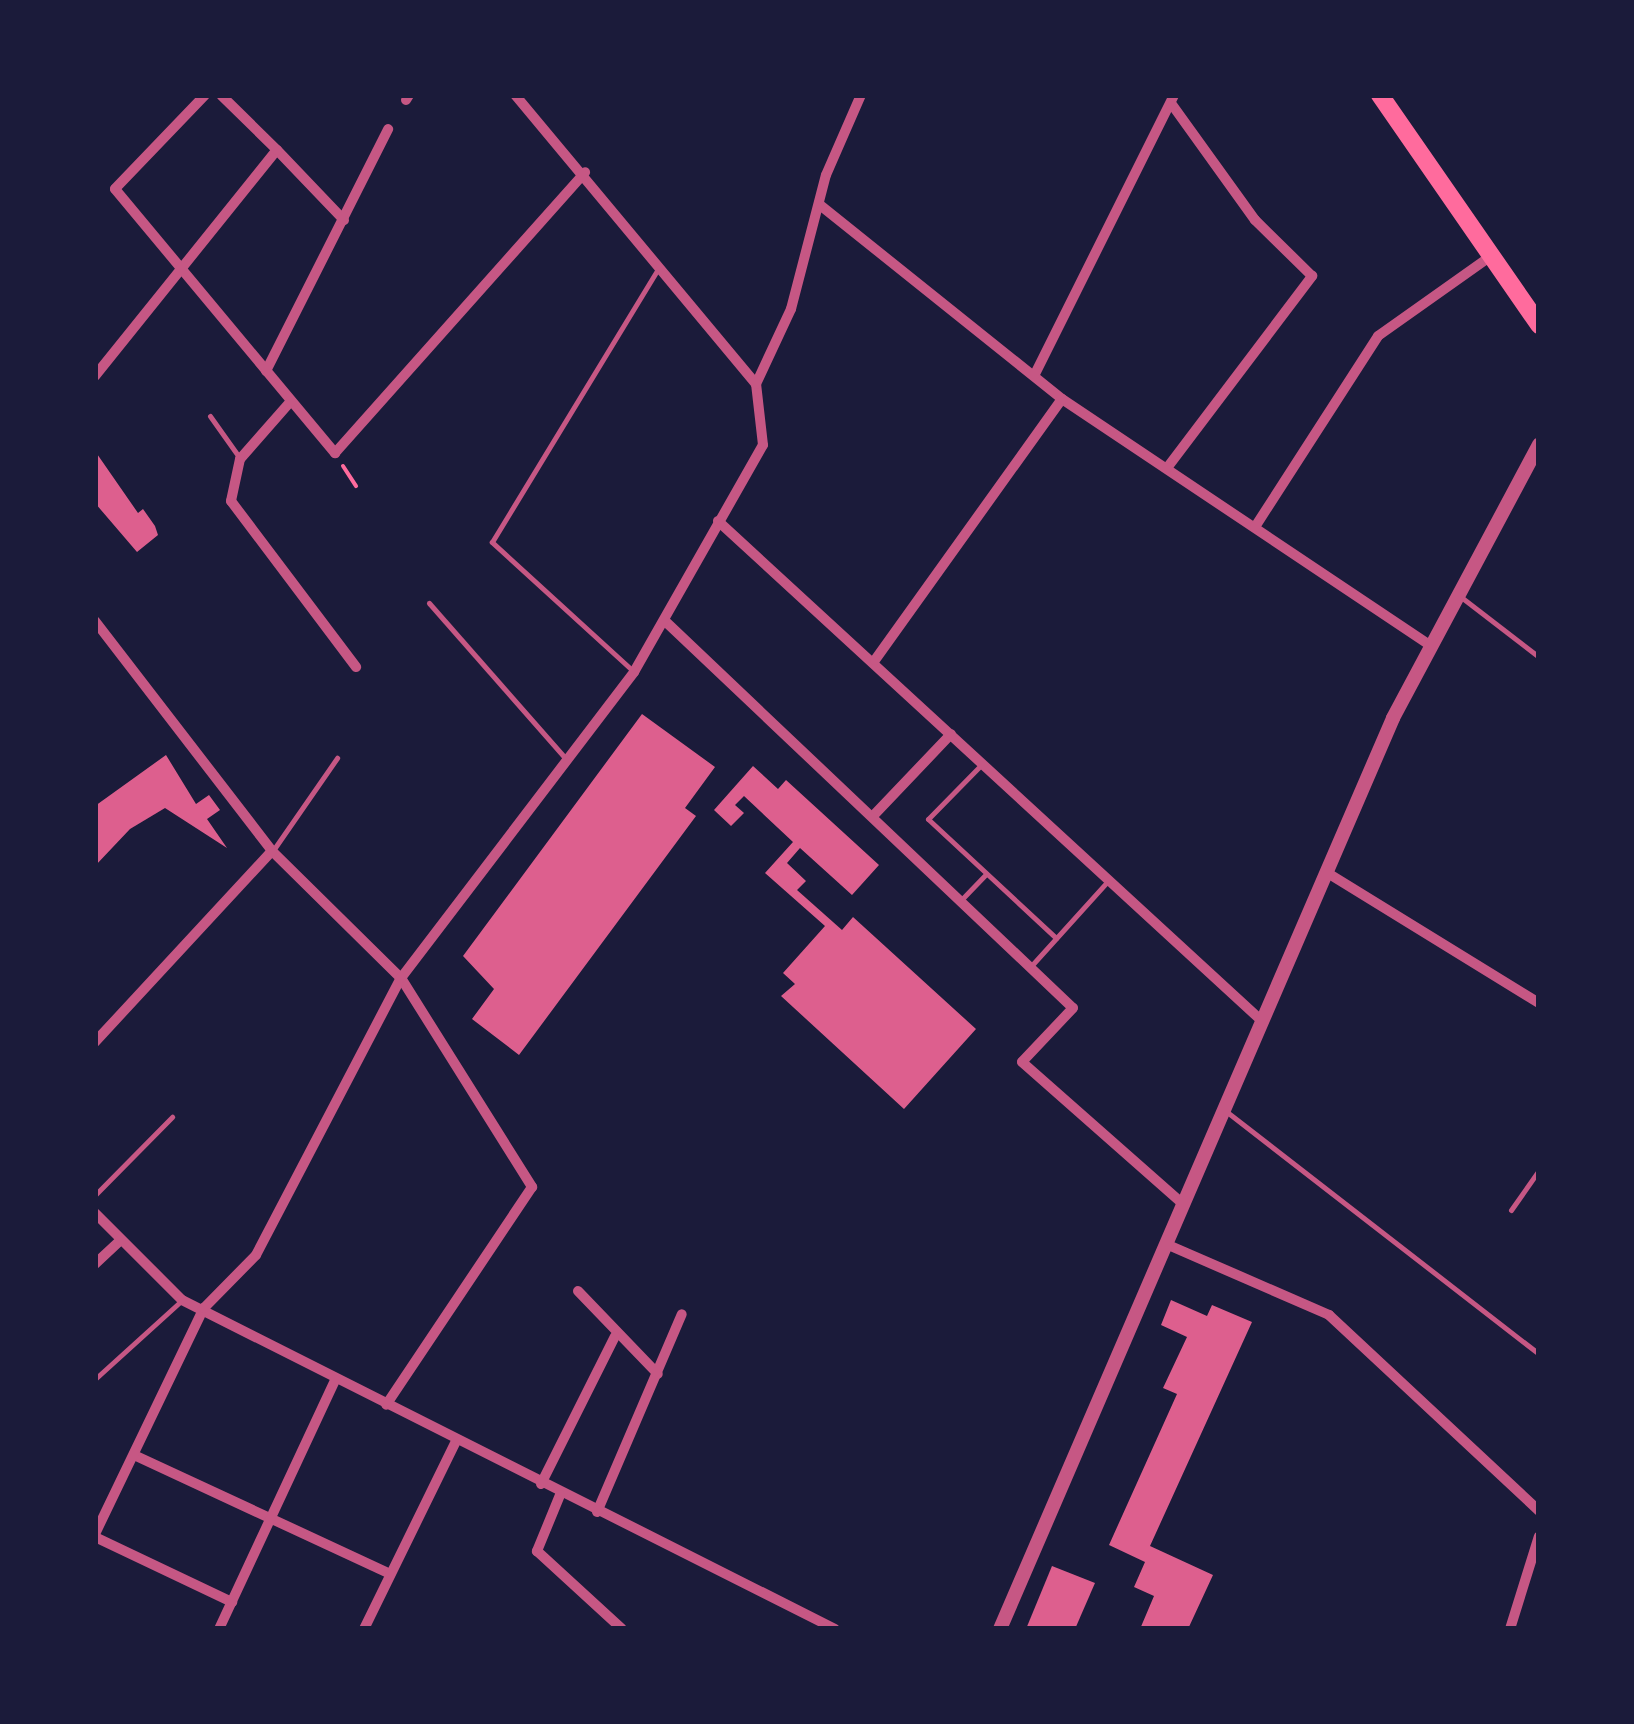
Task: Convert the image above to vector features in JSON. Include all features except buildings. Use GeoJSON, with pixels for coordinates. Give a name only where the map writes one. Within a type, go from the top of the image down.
{"type":"FeatureCollection","features":[{"type":"Feature","properties":{"kind":"main road"},"geometry":{"type":"LineString","coordinates":[[1380,95],[1539,325]]}},
{"type":"Feature","properties":{"kind":"street"},"geometry":{"type":"LineString","coordinates":[[205,95],[115,189],[186,268],[335,453],[585,172]]}},
{"type":"Feature","properties":{"kind":"street"},"geometry":{"type":"LineString","coordinates":[[221,95],[344,220]]}},
{"type":"Feature","properties":{"kind":"street"},"geometry":{"type":"LineString","coordinates":[[515,95],[585,172],[756,384]]}},
{"type":"Feature","properties":{"kind":"street"},"geometry":{"type":"LineString","coordinates":[[232,1602],[95,1536],[204,1308],[256,1255],[401,978],[570,763],[634,672],[763,445],[756,384],[791,309],[820,204],[861,95]]}},
{"type":"Feature","properties":{"kind":"street"},"geometry":{"type":"LineString","coordinates":[[1035,374],[1172,99],[1255,220],[1312,276],[1167,468]]}},
{"type":"Feature","properties":{"kind":"street"},"geometry":{"type":"LineString","coordinates":[[266,371],[388,128]]}},
{"type":"Feature","properties":{"kind":"street"},"geometry":{"type":"LineString","coordinates":[[95,376],[278,150]]}},
{"type":"Feature","properties":{"kind":"street"},"geometry":{"type":"LineString","coordinates":[[820,204],[1062,399],[1428,644]]}},
{"type":"Feature","properties":{"kind":"street"},"geometry":{"type":"LineString","coordinates":[[1254,528],[1378,336],[1491,256]]}},
{"type":"Feature","properties":{"kind":"street"},"geometry":{"type":"LineString","coordinates":[[874,660],[1062,399]]}},
{"type":"Feature","properties":{"kind":"street"},"geometry":{"type":"LineString","coordinates":[[291,401],[240,460],[231,501],[356,667]]}},
{"type":"Feature","properties":{"kind":"street"},"geometry":{"type":"LineString","coordinates":[[1000,1629],[1428,644],[1539,444]]}},
{"type":"Feature","properties":{"kind":"street"},"geometry":{"type":"LineString","coordinates":[[718,520],[1262,1021]]}},
{"type":"Feature","properties":{"kind":"street"},"geometry":{"type":"LineString","coordinates":[[665,620],[962,898],[1073,1008],[1022,1062],[1183,1204]]}},
{"type":"Feature","properties":{"kind":"street"},"geometry":{"type":"LineString","coordinates":[[95,621],[272,851],[401,978],[532,1186],[386,1406]]}},
{"type":"Feature","properties":{"kind":"street"},"geometry":{"type":"LineString","coordinates":[[874,816],[951,734]]}},
{"type":"Feature","properties":{"kind":"street"},"geometry":{"type":"LineString","coordinates":[[95,1042],[272,851]]}},
{"type":"Feature","properties":{"kind":"street"},"geometry":{"type":"LineString","coordinates":[[1326,872],[1539,1003]]}},
{"type":"Feature","properties":{"kind":"street"},"geometry":{"type":"LineString","coordinates":[[95,1214],[182,1300],[560,1495],[834,1629]]}},
{"type":"Feature","properties":{"kind":"street"},"geometry":{"type":"LineString","coordinates":[[95,1264],[121,1240]]}},
{"type":"Feature","properties":{"kind":"street"},"geometry":{"type":"LineString","coordinates":[[1166,1244],[1328,1316],[1539,1512]]}},
{"type":"Feature","properties":{"kind":"street"},"geometry":{"type":"LineString","coordinates":[[578,1291],[615,1336],[658,1374]]}},
{"type":"Feature","properties":{"kind":"street"},"geometry":{"type":"LineString","coordinates":[[596,1512],[682,1314]]}},
{"type":"Feature","properties":{"kind":"street"},"geometry":{"type":"LineString","coordinates":[[540,1484],[615,1336]]}},
{"type":"Feature","properties":{"kind":"street"},"geometry":{"type":"LineString","coordinates":[[219,1629],[335,1380]]}},
{"type":"Feature","properties":{"kind":"street"},"geometry":{"type":"LineString","coordinates":[[364,1629],[456,1442]]}},
{"type":"Feature","properties":{"kind":"street"},"geometry":{"type":"LineString","coordinates":[[134,1455],[390,1574]]}},
{"type":"Feature","properties":{"kind":"street"},"geometry":{"type":"LineString","coordinates":[[560,1495],[536,1551],[622,1629]]}},
{"type":"Feature","properties":{"kind":"street"},"geometry":{"type":"LineString","coordinates":[[1510,1629],[1539,1536]]}},
{"type":"Feature","properties":{"kind":"street"},"geometry":{"type":"LineString","coordinates":[[600,1629],[607,1616]]}},
{"type":"Feature","properties":{"kind":"lane"},"geometry":{"type":"LineString","coordinates":[[634,672],[492,542],[659,266]]}},
{"type":"Feature","properties":{"kind":"lane"},"geometry":{"type":"LineString","coordinates":[[210,416],[240,460]]}},
{"type":"Feature","properties":{"kind":"lane"},"geometry":{"type":"LineString","coordinates":[[1455,592],[1539,656]]}},
{"type":"Feature","properties":{"kind":"lane"},"geometry":{"type":"LineString","coordinates":[[429,603],[570,763]]}},
{"type":"Feature","properties":{"kind":"lane"},"geometry":{"type":"LineString","coordinates":[[272,851],[337,758]]}},
{"type":"Feature","properties":{"kind":"lane"},"geometry":{"type":"LineString","coordinates":[[983,763],[928,819],[1056,938]]}},
{"type":"Feature","properties":{"kind":"lane"},"geometry":{"type":"LineString","coordinates":[[962,898],[986,874]]}},
{"type":"Feature","properties":{"kind":"lane"},"geometry":{"type":"LineString","coordinates":[[1032,965],[1108,880]]}},
{"type":"Feature","properties":{"kind":"lane"},"geometry":{"type":"LineString","coordinates":[[1224,1110],[1539,1354]]}},
{"type":"Feature","properties":{"kind":"lane"},"geometry":{"type":"LineString","coordinates":[[95,1195],[172,1118]]}},
{"type":"Feature","properties":{"kind":"lane"},"geometry":{"type":"LineString","coordinates":[[1510,1210],[1539,1170]]}},
{"type":"Feature","properties":{"kind":"lane"},"geometry":{"type":"LineString","coordinates":[[95,1379],[182,1300]]}},
{"type":"Feature","properties":{"kind":"path"},"geometry":{"type":"LineString","coordinates":[[335,453],[356,486]]}}]}
